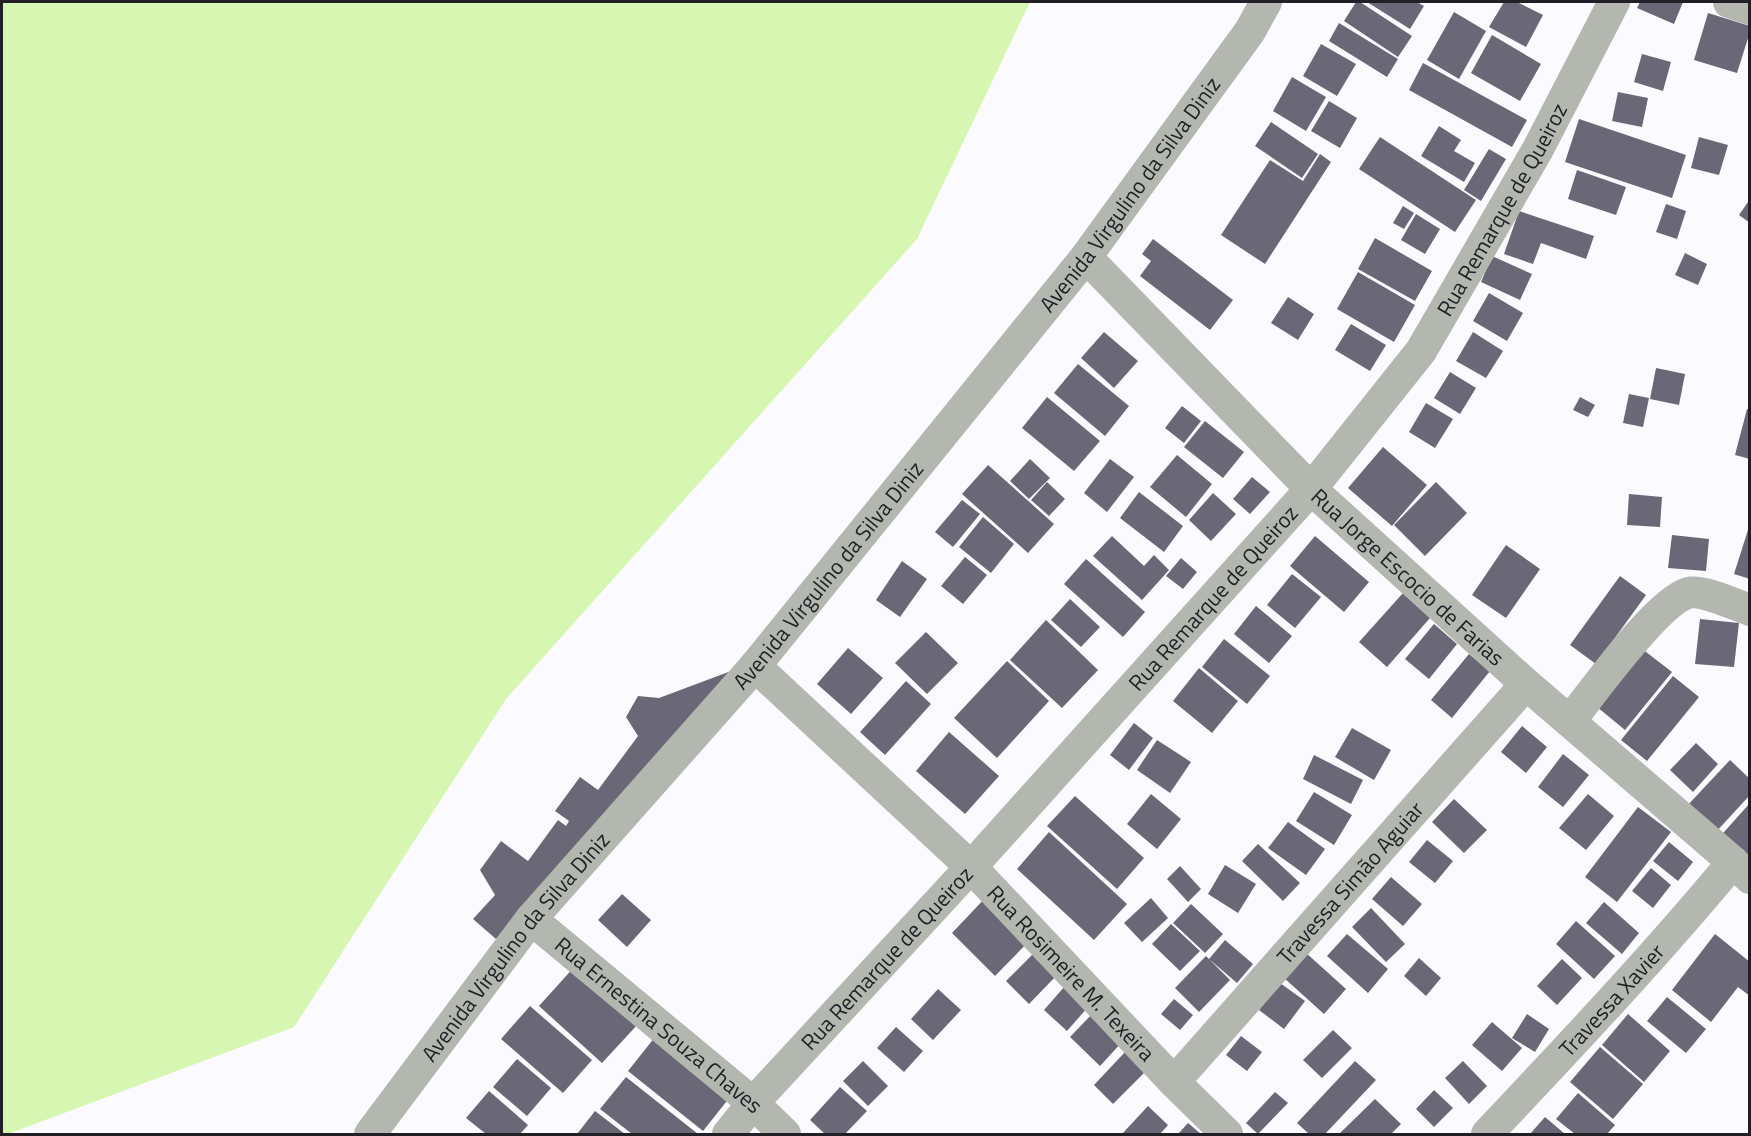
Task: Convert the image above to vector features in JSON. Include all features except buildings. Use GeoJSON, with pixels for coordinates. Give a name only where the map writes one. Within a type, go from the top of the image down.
{"type":"FeatureCollection","features":[{"type":"Feature","properties":{"kind":"street","name":"Avenida Virgulino da Silva Diniz"},"geometry":{"type":"LineString","coordinates":[[370,1134],[531,919],[755,666],[1086,257],[1250,31],[1266,2]]}},
{"type":"Feature","properties":{"kind":"street","name":"Rua Remarque de Queiroz"},"geometry":{"type":"LineString","coordinates":[[728,1134],[753,1103],[971,867],[1311,489],[1421,351],[1538,148],[1614,2]]}},
{"type":"Feature","properties":{"kind":"street"},"geometry":{"type":"LineString","coordinates":[[1729,2],[1749,9]]}},
{"type":"Feature","properties":{"kind":"street","name":"Rua Jorge Escocio de Farias"},"geometry":{"type":"LineString","coordinates":[[1086,257],[1311,489],[1526,684],[1741,870]]}},
{"type":"Feature","properties":{"kind":"street"},"geometry":{"type":"LineString","coordinates":[[1570,721],[1655,616],[1688,593],[1702,594],[1749,610]]}},
{"type":"Feature","properties":{"kind":"street","name":"Rua Rosimeire M. Texeira"},"geometry":{"type":"LineString","coordinates":[[755,666],[971,867],[1174,1082],[1227,1134]]}},
{"type":"Feature","properties":{"kind":"street","name":"Travessa Simão Aguiar"},"geometry":{"type":"LineString","coordinates":[[1174,1082],[1526,684]]}},
{"type":"Feature","properties":{"kind":"street","name":"Travessa Xavier"},"geometry":{"type":"LineString","coordinates":[[1487,1134],[1741,870]]}},
{"type":"Feature","properties":{"kind":"street","name":"Rua Ernestina Souza Chaves"},"geometry":{"type":"LineString","coordinates":[[531,919],[753,1103],[785,1134]]}},
{"type":"Feature","properties":{"kind":"green space"},"geometry":{"type":"Polygon","coordinates":[[[2,2],[1030,2],[917,239],[506,699],[294,1027],[8,1134],[2,1134],[2,2]]]}}]}
